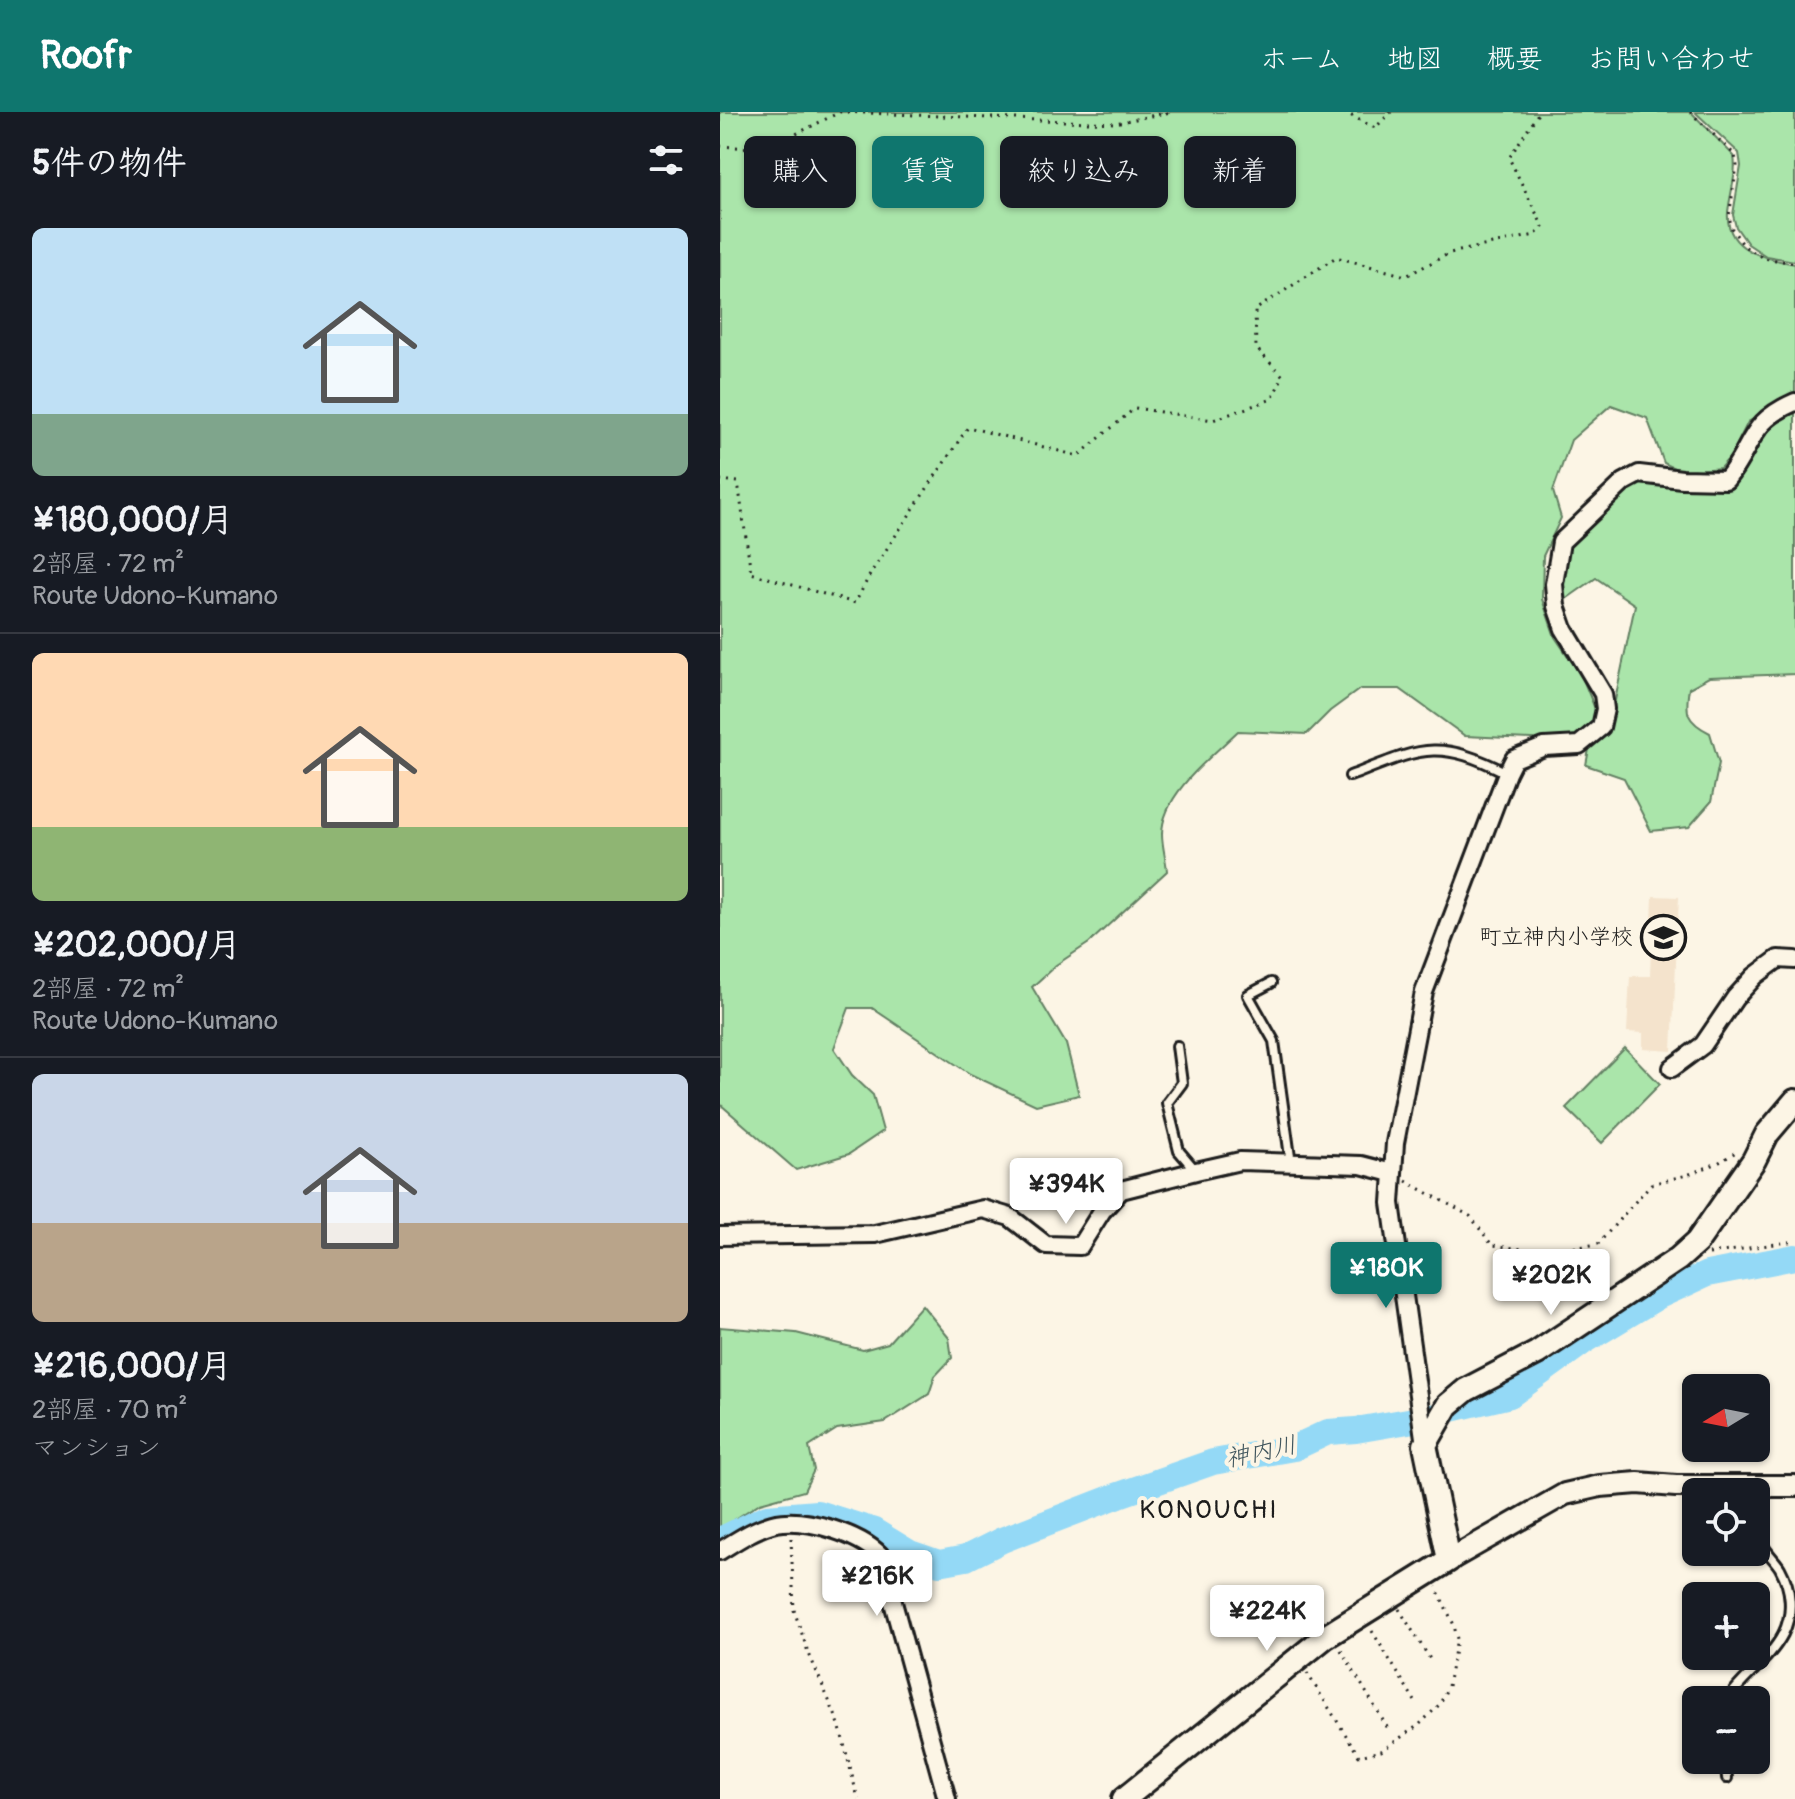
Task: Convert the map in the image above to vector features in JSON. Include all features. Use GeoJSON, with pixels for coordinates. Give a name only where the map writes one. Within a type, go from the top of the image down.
{"type":"FeatureCollection","features":[{"type":"Feature","properties":{"kind":"main road"},"geometry":{"type":"LineString","coordinates":[[1124,1799],[1330,1633],[1449,1560],[1425,1445],[1448,1405],[1466,1390],[1537,1353],[1631,1292],[1687,1251],[1697,1242],[1754,1160],[1767,1134],[1795,1101]]}},
{"type":"Feature","properties":{"kind":"street"},"geometry":{"type":"LineString","coordinates":[[1425,1445],[1391,1203],[1392,1173],[1424,992],[1507,773],[1514,759],[1544,747],[1579,745],[1601,727],[1605,709],[1603,694],[1564,629],[1556,606],[1554,584],[1561,542],[1624,482],[1639,474],[1726,480],[1759,424],[1795,402]]}},
{"type":"Feature","properties":{"kind":"street"},"geometry":{"type":"LineString","coordinates":[[1672,1068],[1703,1045],[1735,998],[1755,976],[1778,959],[1795,960]]}},
{"type":"Feature","properties":{"kind":"street"},"geometry":{"type":"LineString","coordinates":[[720,1236],[875,1234],[983,1209],[1010,1217],[1046,1245],[1080,1246],[1102,1211],[1121,1190],[1196,1171],[1240,1161],[1361,1165],[1392,1173]]}},
{"type":"Feature","properties":{"kind":"street"},"geometry":{"type":"LineString","coordinates":[[1449,1560],[1565,1494],[1600,1486],[1638,1483],[1682,1486]]}},
{"type":"Feature","properties":{"kind":"street"},"geometry":{"type":"LineString","coordinates":[[1770,1486],[1795,1486]]}},
{"type":"Feature","properties":{"kind":"street"},"geometry":{"type":"LineString","coordinates":[[720,1551],[765,1527],[791,1523],[851,1535],[880,1555],[947,1799]]}},
{"type":"Feature","properties":{"kind":"lane"},"geometry":{"type":"LineString","coordinates":[[1350,776],[1420,751],[1443,749],[1468,755],[1507,773]]}},
{"type":"Feature","properties":{"kind":"lane"},"geometry":{"type":"LineString","coordinates":[[1271,983],[1248,995],[1274,1041],[1291,1164]]}},
{"type":"Feature","properties":{"kind":"lane"},"geometry":{"type":"LineString","coordinates":[[1177,1046],[1182,1083],[1167,1103],[1179,1151],[1196,1171]]}},
{"type":"Feature","properties":{"kind":"lane"},"geometry":{"type":"LineString","coordinates":[[1738,1686],[1784,1633],[1790,1610],[1789,1593],[1780,1568],[1770,1555]]}},
{"type":"Feature","properties":{"kind":"lane"},"geometry":{"type":"LineString","coordinates":[[1727,1774],[1727,1778]]}},
{"type":"Feature","properties":{"kind":"path"},"geometry":{"type":"LineString","coordinates":[[720,146],[766,149],[840,112],[1115,123],[1171,112]]}},
{"type":"Feature","properties":{"kind":"path"},"geometry":{"type":"LineString","coordinates":[[1344,112],[1375,128],[1391,112]]}},
{"type":"Feature","properties":{"kind":"path"},"geometry":{"type":"LineString","coordinates":[[720,480],[738,482],[751,573],[855,603],[872,571],[968,427],[1078,456],[1135,408],[1213,420],[1272,399],[1283,376],[1256,348],[1255,310],[1336,257],[1406,276],[1450,253],[1535,235],[1543,227],[1509,158],[1539,112]]}},
{"type":"Feature","properties":{"kind":"path"},"geometry":{"type":"LineString","coordinates":[[1690,112],[1735,155],[1737,166],[1729,216],[1732,229],[1744,246],[1763,258],[1795,263]]}},
{"type":"Feature","properties":{"kind":"path"},"geometry":{"type":"LineString","coordinates":[[1392,1173],[1470,1216],[1492,1245],[1544,1252],[1598,1244],[1651,1184],[1718,1163],[1767,1134]]}},
{"type":"Feature","properties":{"kind":"path"},"geometry":{"type":"LineString","coordinates":[[1707,1255],[1795,1241]]}},
{"type":"Feature","properties":{"kind":"path"},"geometry":{"type":"LineString","coordinates":[[791,1523],[794,1610],[839,1724],[858,1799]]}},
{"type":"Feature","properties":{"kind":"path"},"geometry":{"type":"LineString","coordinates":[[1298,1658],[1359,1756],[1381,1751],[1419,1725],[1440,1704],[1448,1686],[1457,1639],[1454,1625],[1429,1573]]}},
{"type":"Feature","properties":{"kind":"path"},"geometry":{"type":"LineString","coordinates":[[1391,1596],[1430,1659]]}},
{"type":"Feature","properties":{"kind":"path"},"geometry":{"type":"LineString","coordinates":[[1362,1614],[1418,1706]]}},
{"type":"Feature","properties":{"kind":"path"},"geometry":{"type":"LineString","coordinates":[[1330,1633],[1390,1732]]}},
{"type":"Feature","properties":{"kind":"shaded area","name":"町立神内小学校"},"geometry":{"type":"Polygon","coordinates":[[[1653,896],[1679,897],[1672,1051],[1643,1049],[1643,1033],[1627,1032],[1630,976],[1650,976],[1653,896]]]}},
{"type":"Feature","properties":{"kind":"green space"},"geometry":{"type":"Polygon","coordinates":[[[720,112],[1691,112],[1734,156],[1728,212],[1733,236],[1760,256],[1795,264],[1795,396],[1748,422],[1731,456],[1720,468],[1682,472],[1664,463],[1647,418],[1611,405],[1571,440],[1553,491],[1561,518],[1543,556],[1542,599],[1555,637],[1582,677],[1598,716],[1591,727],[1574,741],[1465,736],[1400,689],[1360,689],[1330,711],[1307,734],[1238,731],[1190,777],[1170,805],[1162,834],[1167,871],[1089,943],[1056,965],[1032,987],[1066,1044],[1079,1095],[1036,1105],[970,1074],[872,1008],[849,1008],[834,1048],[852,1075],[873,1095],[883,1131],[849,1154],[796,1170],[720,1104],[720,112]]]}},
{"type":"Feature","properties":{"kind":"green space"},"geometry":{"type":"Polygon","coordinates":[[[1695,112],[1795,112],[1795,261],[1766,256],[1748,244],[1736,227],[1733,215],[1741,166],[1739,153],[1695,112]]]}},
{"type":"Feature","properties":{"kind":"green space"},"geometry":{"type":"Polygon","coordinates":[[[1795,408],[1795,674],[1709,677],[1689,688],[1689,715],[1710,733],[1719,763],[1711,802],[1689,827],[1651,831],[1624,778],[1586,765],[1589,749],[1609,729],[1635,605],[1596,578],[1562,602],[1560,562],[1569,545],[1628,486],[1651,481],[1729,485],[1763,428],[1795,408]]]}},
{"type":"Feature","properties":{"kind":"green space"},"geometry":{"type":"Polygon","coordinates":[[[1625,1048],[1660,1084],[1602,1143],[1566,1108],[1625,1048]]]}},
{"type":"Feature","properties":{"kind":"green space"},"geometry":{"type":"Polygon","coordinates":[[[922,1305],[949,1338],[952,1358],[935,1376],[929,1394],[885,1422],[837,1429],[809,1447],[814,1470],[804,1491],[760,1503],[720,1529],[720,1327],[796,1333],[863,1350],[888,1343],[922,1305]]]}},
{"type":"Feature","properties":{"kind":"waterway","name":"神内川"},"geometry":{"type":"LineString","coordinates":[[720,1540],[767,1517],[817,1513],[874,1531],[910,1553],[939,1563],[966,1558],[1002,1540],[1213,1462],[1294,1448],[1328,1432],[1443,1415],[1447,1410],[1510,1395],[1583,1342],[1659,1296],[1707,1274],[1795,1257]]}},
{"type":"Feature","properties":{"kind":"place","name":"町立神内小学校"},"geometry":{"type":"Point","coordinates":[1664,937]}},
{"type":"Feature","properties":{"kind":"district","name":"KONOUCHI"},"geometry":{"type":"Point","coordinates":[1209,1510]}}]}
